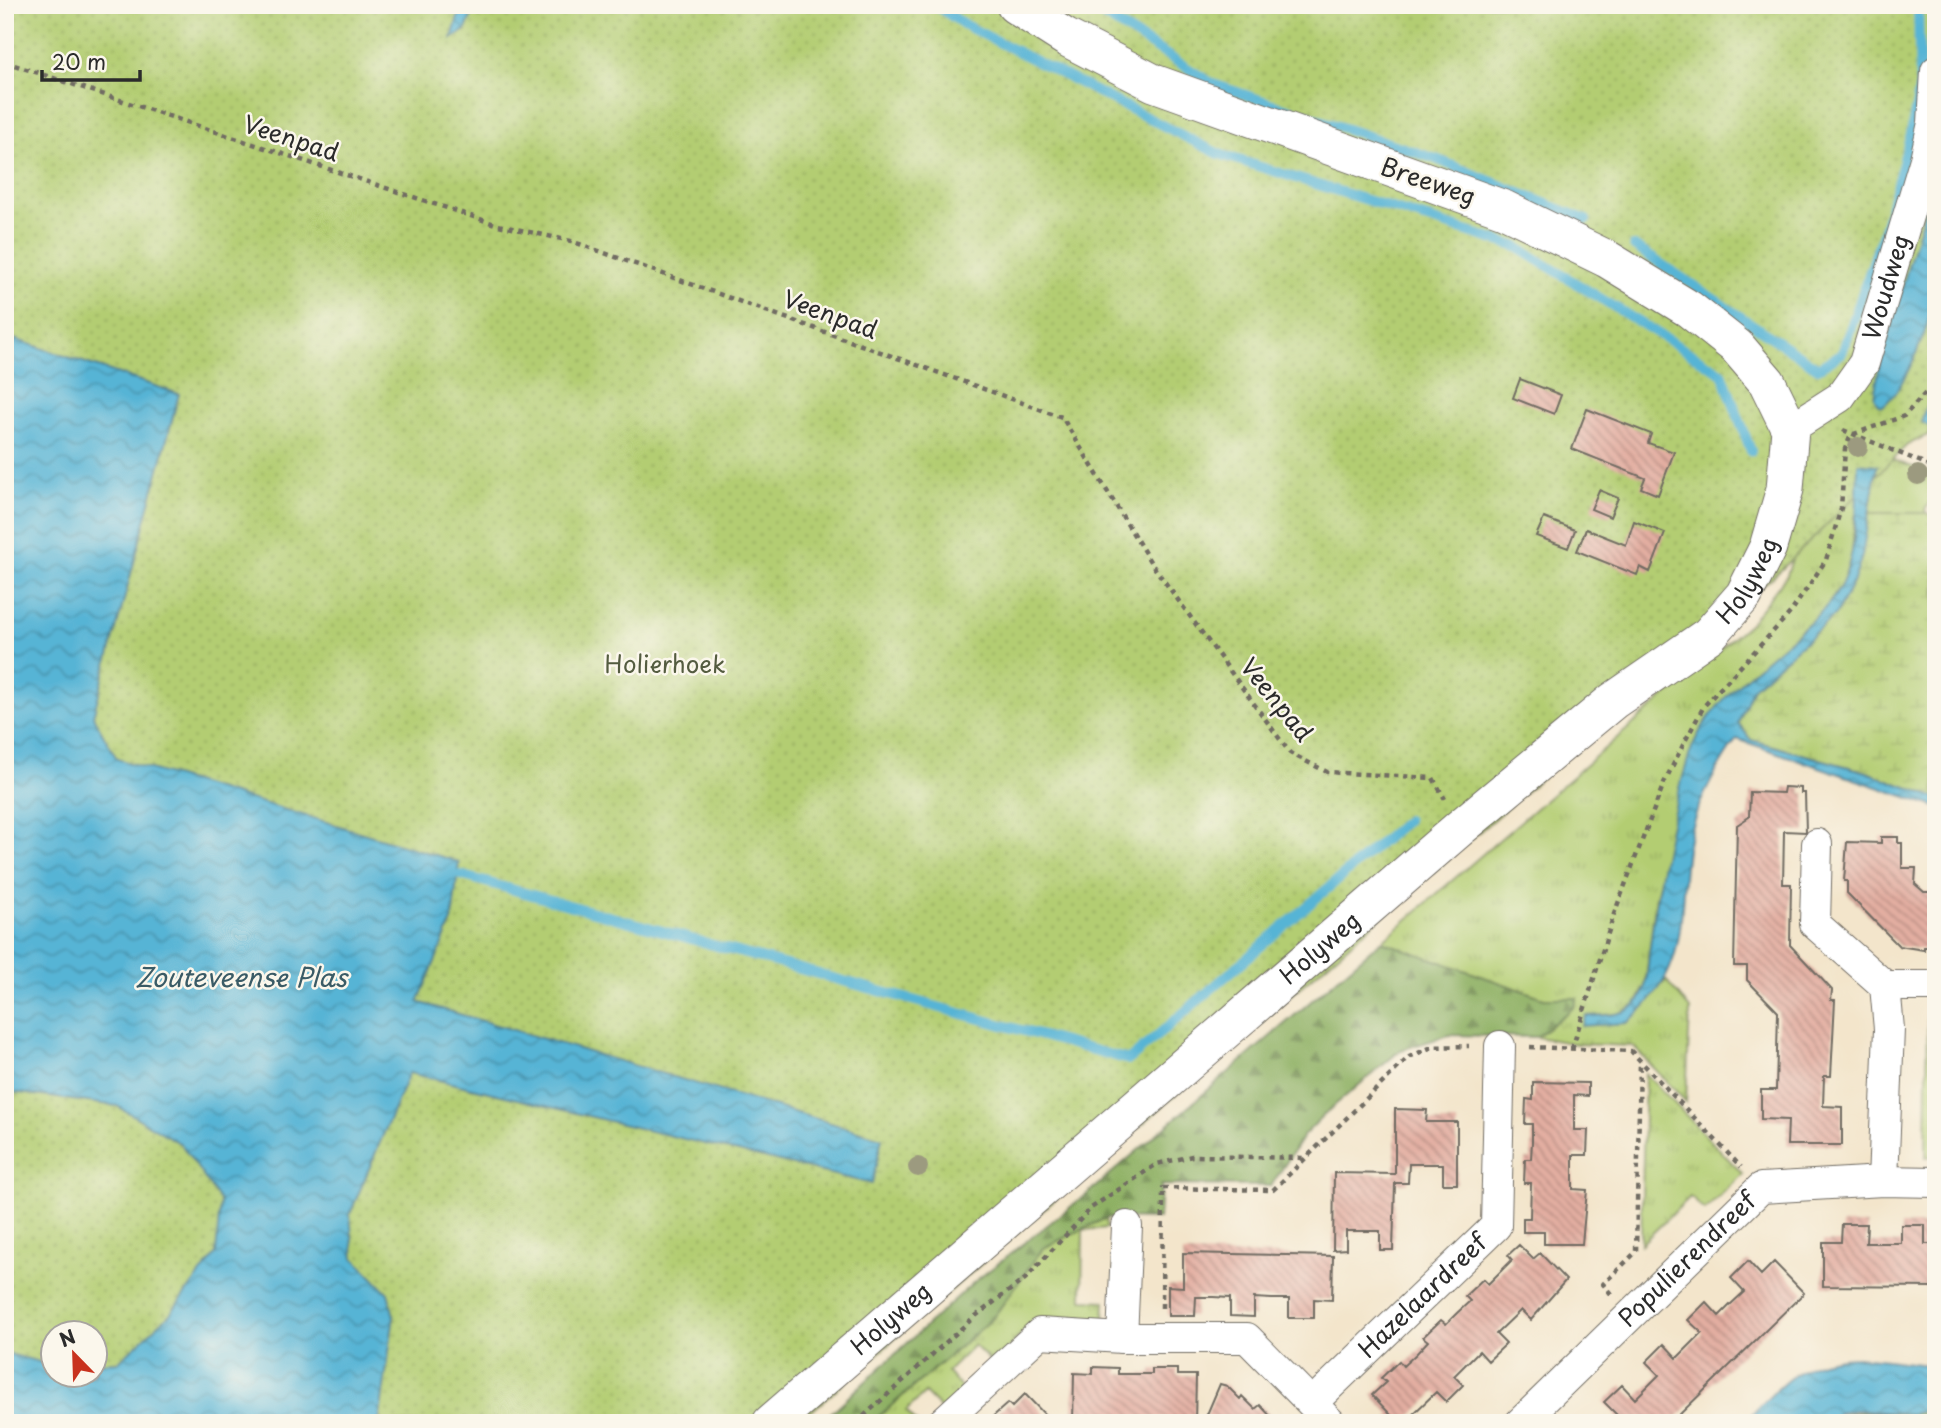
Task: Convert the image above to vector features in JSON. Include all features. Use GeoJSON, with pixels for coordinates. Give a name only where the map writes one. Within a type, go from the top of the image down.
{"type":"FeatureCollection","features":[{"type":"Feature","properties":{"kind":"street","name":"Breeweg"},"geometry":{"type":"LineString","coordinates":[[1015,5],[1065,37],[1154,83],[1504,209],[1607,259],[1689,309],[1737,346],[1767,382],[1790,429]]}},
{"type":"Feature","properties":{"kind":"street","name":"Woudweg"},"geometry":{"type":"LineString","coordinates":[[1790,429],[1840,397],[1864,363],[1933,123],[1936,71]]}},
{"type":"Feature","properties":{"kind":"street","name":"Holyweg"},"geometry":{"type":"LineString","coordinates":[[771,1423],[1461,827],[1614,701],[1709,635],[1744,595],[1768,547],[1785,489],[1790,429]]}},
{"type":"Feature","properties":{"kind":"street"},"geometry":{"type":"LineString","coordinates":[[1817,844],[1815,924],[1885,986],[1936,986]]}},
{"type":"Feature","properties":{"kind":"street"},"geometry":{"type":"LineString","coordinates":[[1883,1181],[1889,1029],[1885,986]]}},
{"type":"Feature","properties":{"kind":"street","name":"Hazelaardreef"},"geometry":{"type":"LineString","coordinates":[[942,1423],[1040,1333],[1122,1338],[1247,1338],[1322,1413],[1496,1226],[1500,1046]]}},
{"type":"Feature","properties":{"kind":"street","name":"Populierendreef"},"geometry":{"type":"LineString","coordinates":[[1520,1423],[1761,1188],[1883,1181],[1936,1182]]}},
{"type":"Feature","properties":{"kind":"street"},"geometry":{"type":"LineString","coordinates":[[1122,1338],[1127,1226]]}},
{"type":"Feature","properties":{"kind":"path","name":"Veenpad"},"geometry":{"type":"LineString","coordinates":[[5,62],[498,225],[571,241],[1062,417],[1151,563],[1290,753],[1327,772],[1433,778],[1461,827]]}},
{"type":"Feature","properties":{"kind":"path"},"geometry":{"type":"LineString","coordinates":[[1850,435],[1904,416],[1936,382]]}},
{"type":"Feature","properties":{"kind":"path"},"geometry":{"type":"LineString","coordinates":[[1850,435],[1936,468]]}},
{"type":"Feature","properties":{"kind":"path"},"geometry":{"type":"LineString","coordinates":[[1572,1049],[1614,914],[1664,783],[1682,745],[1704,706],[1791,612],[1826,560],[1840,508],[1845,449],[1850,435]]}},
{"type":"Feature","properties":{"kind":"path"},"geometry":{"type":"LineString","coordinates":[[1162,1338],[1163,1188],[1273,1190],[1409,1057],[1432,1047],[1500,1046],[1631,1051],[1761,1188]]}},
{"type":"Feature","properties":{"kind":"path"},"geometry":{"type":"LineString","coordinates":[[1631,1315],[1603,1284],[1636,1252],[1640,1060]]}},
{"type":"Feature","properties":{"kind":"path"},"geometry":{"type":"LineString","coordinates":[[856,1423],[973,1318],[1025,1279],[1091,1208],[1157,1164],[1192,1156],[1306,1158]]}},
{"type":"Feature","properties":{"kind":"green space","name":"Holierhoek"},"geometry":{"type":"Polygon","coordinates":[[[5,5],[1936,5],[1936,431],[1907,445],[1783,568],[798,1423],[5,1423],[5,5]]]}},
{"type":"Feature","properties":{"kind":"green space"},"geometry":{"type":"Polygon","coordinates":[[[1875,454],[1936,475],[1936,504],[1930,502],[1926,513],[1869,513],[1877,466],[1855,517],[1852,553],[1842,584],[1826,608],[1742,681],[1705,723],[1656,896],[1645,987],[1636,1005],[1619,1014],[1586,1016],[1627,1023],[1666,980],[1690,1009],[1686,1102],[1633,1046],[1577,1044],[1536,1037],[1574,1007],[1577,998],[1544,998],[1381,942],[1750,623],[1787,575],[1810,503],[1875,454]]]}},
{"type":"Feature","properties":{"kind":"green space"},"geometry":{"type":"Polygon","coordinates":[[[1869,513],[1926,513],[1936,516],[1936,798],[1867,772],[1751,740],[1738,723],[1753,687],[1835,615],[1853,583],[1869,513]]]}},
{"type":"Feature","properties":{"kind":"green space"},"geometry":{"type":"Polygon","coordinates":[[[1381,941],[1544,998],[1577,998],[1574,1007],[1536,1037],[1449,1035],[1401,1050],[1329,1110],[1304,1135],[1271,1186],[1161,1185],[1159,1219],[1106,1218],[1043,1248],[992,1319],[871,1423],[820,1423],[973,1283],[1086,1195],[1381,941]]]}},
{"type":"Feature","properties":{"kind":"green space"},"geometry":{"type":"Polygon","coordinates":[[[1928,1001],[1936,1001],[1936,1156],[1926,1157],[1928,1001]]]}},
{"type":"Feature","properties":{"kind":"green space"},"geometry":{"type":"Polygon","coordinates":[[[1645,1073],[1743,1174],[1705,1210],[1690,1197],[1641,1244],[1645,1073]]]}},
{"type":"Feature","properties":{"kind":"green space"},"geometry":{"type":"Polygon","coordinates":[[[1106,1218],[1107,1228],[1083,1230],[1082,1300],[1105,1301],[1104,1320],[1035,1320],[993,1364],[974,1345],[947,1372],[967,1394],[946,1414],[925,1393],[906,1411],[917,1423],[871,1423],[992,1319],[1043,1248],[1106,1218]]]}},
{"type":"Feature","properties":{"kind":"green space"},"geometry":{"type":"Polygon","coordinates":[[[1936,1409],[1936,1423],[1822,1423],[1836,1417],[1864,1412],[1906,1413],[1936,1409]]]}},
{"type":"Feature","properties":{"kind":"water"},"geometry":{"type":"Polygon","coordinates":[[[461,5],[476,5],[466,29],[452,39],[461,5]]]}},
{"type":"Feature","properties":{"kind":"water"},"geometry":{"type":"Polygon","coordinates":[[[1936,170],[1938,261],[1933,302],[1924,335],[1901,383],[1883,406],[1878,405],[1874,397],[1879,368],[1936,170]]]}},
{"type":"Feature","properties":{"kind":"water","name":"Zouteveense Plas"},"geometry":{"type":"Polygon","coordinates":[[[5,336],[179,394],[93,716],[117,759],[459,862],[452,921],[418,1002],[882,1138],[872,1184],[409,1073],[350,1214],[354,1258],[388,1293],[394,1316],[379,1423],[5,1423],[5,1353],[38,1361],[38,1390],[108,1390],[108,1362],[118,1362],[169,1315],[216,1254],[220,1201],[181,1144],[117,1106],[5,1091],[5,336]]]}},
{"type":"Feature","properties":{"kind":"water"},"geometry":{"type":"Polygon","coordinates":[[[1929,404],[1936,404],[1936,431],[1922,422],[1929,404]]]}},
{"type":"Feature","properties":{"kind":"water"},"geometry":{"type":"Polygon","coordinates":[[[1858,463],[1877,465],[1862,556],[1853,583],[1835,615],[1753,687],[1738,723],[1751,740],[1867,772],[1936,798],[1936,807],[1737,739],[1712,780],[1692,825],[1686,853],[1680,930],[1666,978],[1650,1000],[1627,1023],[1582,1026],[1586,1016],[1612,1014],[1631,1008],[1643,993],[1664,854],[1689,756],[1697,737],[1721,702],[1818,615],[1838,590],[1847,569],[1854,539],[1858,463]]]}},
{"type":"Feature","properties":{"kind":"water"},"geometry":{"type":"Polygon","coordinates":[[[1861,1357],[1936,1366],[1936,1409],[1911,1414],[1855,1410],[1839,1413],[1822,1423],[1743,1423],[1782,1385],[1807,1367],[1840,1358],[1861,1357]]]}},
{"type":"Feature","properties":{"kind":"building"},"geometry":{"type":"Polygon","coordinates":[[[1520,379],[1561,395],[1554,414],[1513,398],[1520,379]]]}},
{"type":"Feature","properties":{"kind":"building"},"geometry":{"type":"Polygon","coordinates":[[[1587,409],[1651,434],[1648,443],[1674,452],[1658,495],[1641,488],[1645,478],[1572,449],[1587,409]]]}},
{"type":"Feature","properties":{"kind":"building"},"geometry":{"type":"Polygon","coordinates":[[[1599,490],[1618,498],[1610,517],[1591,509],[1599,490]]]}},
{"type":"Feature","properties":{"kind":"building"},"geometry":{"type":"Polygon","coordinates":[[[1544,518],[1575,530],[1568,548],[1536,536],[1544,518]]]}},
{"type":"Feature","properties":{"kind":"building"},"geometry":{"type":"Polygon","coordinates":[[[1634,521],[1665,533],[1650,572],[1640,567],[1637,575],[1577,551],[1586,529],[1626,545],[1634,521]]]}},
{"type":"Feature","properties":{"kind":"building"},"geometry":{"type":"Polygon","coordinates":[[[1784,787],[1801,788],[1801,793],[1805,793],[1806,832],[1784,831],[1783,884],[1791,884],[1790,945],[1832,990],[1831,1000],[1835,1000],[1831,1076],[1824,1076],[1823,1106],[1842,1107],[1842,1145],[1787,1145],[1788,1120],[1761,1119],[1761,1090],[1776,1090],[1778,1012],[1747,980],[1747,966],[1734,966],[1737,825],[1749,817],[1750,792],[1783,793],[1784,787]]]}},
{"type":"Feature","properties":{"kind":"building"},"geometry":{"type":"Polygon","coordinates":[[[1881,837],[1898,837],[1898,843],[1902,843],[1902,868],[1916,868],[1915,884],[1924,892],[1936,892],[1936,947],[1924,947],[1924,950],[1899,946],[1847,893],[1847,881],[1844,881],[1847,842],[1881,843],[1881,837]]]}},
{"type":"Feature","properties":{"kind":"building"},"geometry":{"type":"Polygon","coordinates":[[[1533,1082],[1588,1083],[1588,1096],[1574,1095],[1574,1130],[1588,1130],[1587,1155],[1573,1155],[1573,1189],[1587,1190],[1582,1244],[1544,1244],[1544,1232],[1523,1232],[1523,1218],[1530,1218],[1531,1183],[1524,1183],[1525,1159],[1531,1159],[1532,1124],[1525,1124],[1526,1099],[1533,1100],[1533,1082]]]}},
{"type":"Feature","properties":{"kind":"building"},"geometry":{"type":"Polygon","coordinates":[[[1395,1109],[1427,1110],[1426,1122],[1457,1122],[1457,1184],[1443,1184],[1443,1164],[1409,1164],[1408,1183],[1395,1183],[1393,1250],[1380,1250],[1380,1231],[1346,1231],[1346,1249],[1333,1250],[1334,1173],[1395,1174],[1395,1109]]]}},
{"type":"Feature","properties":{"kind":"building"},"geometry":{"type":"Polygon","coordinates":[[[1842,1224],[1867,1224],[1866,1243],[1901,1243],[1901,1225],[1925,1225],[1925,1244],[1936,1244],[1936,1287],[1823,1286],[1823,1242],[1841,1242],[1842,1224]]]}},
{"type":"Feature","properties":{"kind":"building"},"geometry":{"type":"Polygon","coordinates":[[[1519,1245],[1533,1259],[1540,1253],[1566,1280],[1531,1320],[1521,1310],[1496,1334],[1506,1344],[1488,1361],[1479,1351],[1454,1376],[1463,1385],[1446,1402],[1436,1392],[1411,1416],[1418,1423],[1384,1423],[1391,1415],[1372,1395],[1386,1382],[1381,1378],[1399,1361],[1403,1366],[1416,1354],[1428,1341],[1423,1337],[1441,1320],[1446,1324],[1470,1301],[1465,1296],[1483,1279],[1488,1284],[1512,1260],[1508,1255],[1519,1245]]]}},
{"type":"Feature","properties":{"kind":"building"},"geometry":{"type":"Polygon","coordinates":[[[1183,1253],[1333,1256],[1332,1300],[1314,1299],[1314,1318],[1289,1318],[1289,1299],[1254,1298],[1254,1317],[1230,1316],[1230,1298],[1196,1297],[1195,1316],[1168,1316],[1168,1286],[1183,1287],[1183,1253]]]}},
{"type":"Feature","properties":{"kind":"building"},"geometry":{"type":"Polygon","coordinates":[[[1748,1261],[1761,1275],[1774,1262],[1804,1293],[1677,1417],[1683,1423],[1611,1423],[1618,1416],[1604,1402],[1622,1385],[1635,1399],[1659,1375],[1646,1362],[1664,1344],[1677,1358],[1702,1333],[1688,1320],[1706,1302],[1719,1316],[1744,1292],[1731,1278],[1748,1261]]]}},
{"type":"Feature","properties":{"kind":"building"},"geometry":{"type":"Polygon","coordinates":[[[1093,1367],[1118,1368],[1118,1374],[1152,1374],[1152,1369],[1177,1369],[1177,1375],[1196,1375],[1195,1423],[1181,1423],[1181,1419],[1146,1418],[1146,1423],[1122,1423],[1122,1418],[1087,1417],[1087,1423],[1073,1423],[1074,1373],[1093,1374],[1093,1367]]]}},
{"type":"Feature","properties":{"kind":"building"},"geometry":{"type":"Polygon","coordinates":[[[1220,1384],[1227,1386],[1240,1399],[1242,1396],[1255,1409],[1260,1405],[1277,1423],[1209,1423],[1205,1419],[1220,1384]]]}},
{"type":"Feature","properties":{"kind":"building"},"geometry":{"type":"Polygon","coordinates":[[[1025,1394],[1053,1423],[994,1423],[990,1419],[1008,1403],[1012,1407],[1025,1394]]]}},
{"type":"Feature","properties":{"kind":"waterway"},"geometry":{"type":"LineString","coordinates":[[935,5],[965,25],[1219,154],[1517,247],[1722,373],[1751,451]]}},
{"type":"Feature","properties":{"kind":"waterway"},"geometry":{"type":"LineString","coordinates":[[1087,5],[1213,84],[1436,159],[1586,220]]}},
{"type":"Feature","properties":{"kind":"waterway"},"geometry":{"type":"LineString","coordinates":[[1634,246],[1818,368],[1842,353],[1883,233],[1911,134],[1920,86],[1918,5]]}},
{"type":"Feature","properties":{"kind":"waterway"},"geometry":{"type":"LineString","coordinates":[[460,875],[1129,1060],[1407,820]]}}]}
